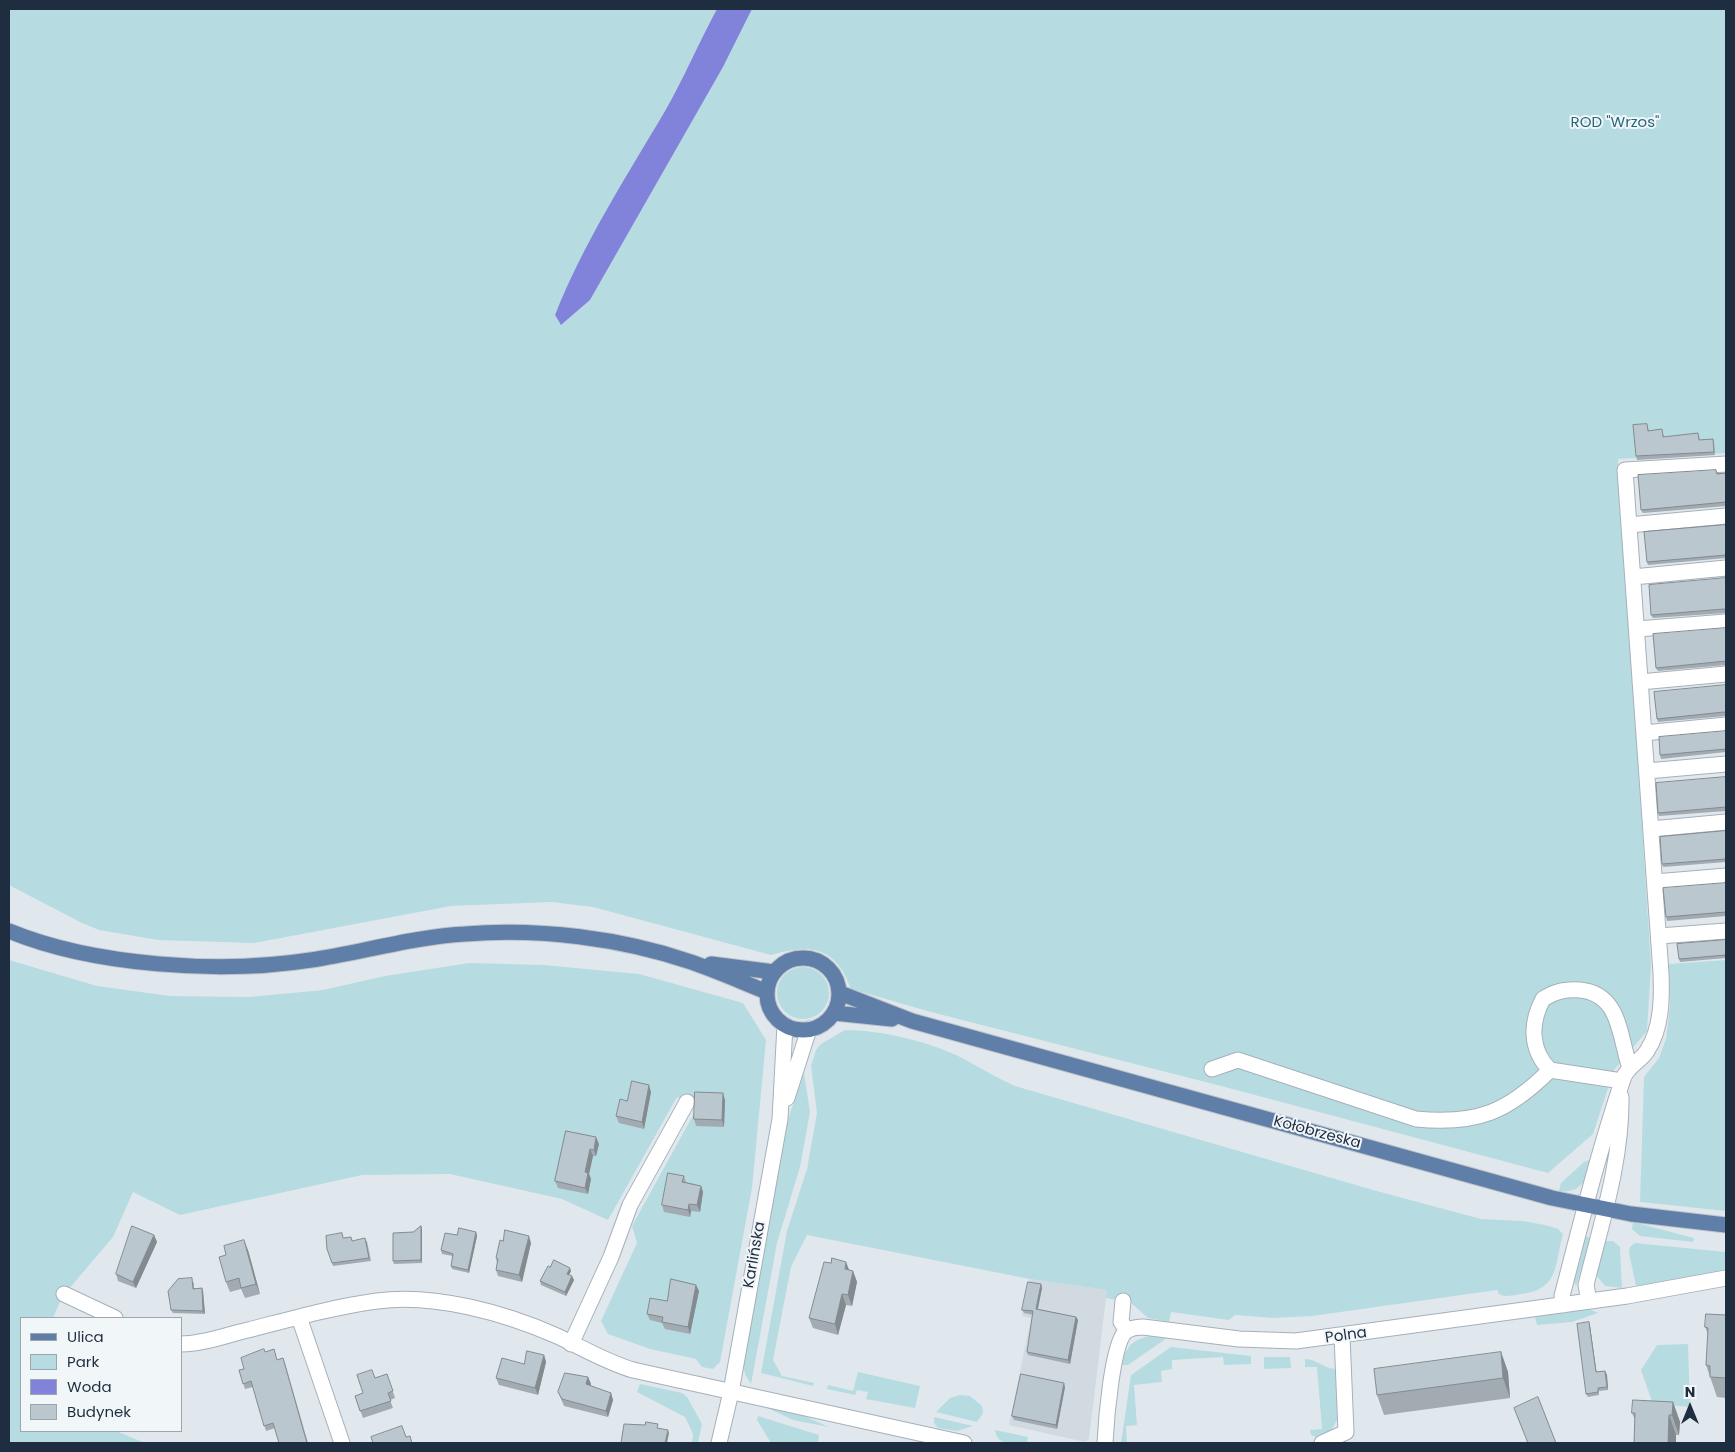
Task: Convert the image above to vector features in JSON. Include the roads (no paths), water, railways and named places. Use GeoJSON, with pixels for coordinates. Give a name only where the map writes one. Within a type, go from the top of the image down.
{"type":"FeatureCollection","features":[{"type":"Feature","properties":{"kind":"main road"},"geometry":{"type":"LineString","coordinates":[[9,930],[59,946],[104,956],[190,966],[249,966],[288,963],[425,938],[506,932],[608,942],[690,962],[774,972]]}},
{"type":"Feature","properties":{"kind":"main road"},"geometry":{"type":"LineString","coordinates":[[800,957],[814,959],[828,966],[834,974],[840,993],[834,1014],[823,1024],[809,1029],[801,1030],[786,1025],[774,1014],[767,992],[774,972],[790,960],[800,957]]}},
{"type":"Feature","properties":{"kind":"main road"},"geometry":{"type":"LineString","coordinates":[[690,962],[767,992]]}},
{"type":"Feature","properties":{"kind":"main road","name":"Kołobrzeska"},"geometry":{"type":"LineString","coordinates":[[840,993],[912,1022],[1586,1205],[1669,1220],[1726,1224]]}},
{"type":"Feature","properties":{"kind":"main road","name":"Kołobrzeska"},"geometry":{"type":"LineString","coordinates":[[834,1014],[912,1022]]}},
{"type":"Feature","properties":{"kind":"street"},"geometry":{"type":"LineString","coordinates":[[1563,1305],[1562,1296],[1586,1205],[1622,1084],[1630,1068],[1647,1051],[1658,1022],[1662,988],[1625,470],[1726,464]]}},
{"type":"Feature","properties":{"kind":"street"},"geometry":{"type":"LineString","coordinates":[[1629,525],[1726,516]]}},
{"type":"Feature","properties":{"kind":"street"},"geometry":{"type":"LineString","coordinates":[[1633,577],[1726,568]]}},
{"type":"Feature","properties":{"kind":"street"},"geometry":{"type":"LineString","coordinates":[[1636,629],[1726,622]]}},
{"type":"Feature","properties":{"kind":"street"},"geometry":{"type":"LineString","coordinates":[[1640,682],[1726,674]]}},
{"type":"Feature","properties":{"kind":"street"},"geometry":{"type":"LineString","coordinates":[[1644,733],[1726,725]]}},
{"type":"Feature","properties":{"kind":"street"},"geometry":{"type":"LineString","coordinates":[[1647,771],[1726,764]]}},
{"type":"Feature","properties":{"kind":"street"},"geometry":{"type":"LineString","coordinates":[[1651,829],[1726,822]]}},
{"type":"Feature","properties":{"kind":"street"},"geometry":{"type":"LineString","coordinates":[[1655,882],[1726,876]]}},
{"type":"Feature","properties":{"kind":"street"},"geometry":{"type":"LineString","coordinates":[[1659,936],[1726,931]]}},
{"type":"Feature","properties":{"kind":"street"},"geometry":{"type":"LineString","coordinates":[[1622,1084],[1550,1070],[1538,1052],[1534,1032],[1535,1023],[1544,999],[1564,989],[1584,990],[1606,1000],[1616,1015],[1630,1068]]}},
{"type":"Feature","properties":{"kind":"street","name":"Karlińska"},"geometry":{"type":"LineString","coordinates":[[719,1443],[731,1392],[780,1119],[786,1025]]}},
{"type":"Feature","properties":{"kind":"street","name":"Karlińska"},"geometry":{"type":"LineString","coordinates":[[780,1119],[809,1029]]}},
{"type":"Feature","properties":{"kind":"street"},"geometry":{"type":"LineString","coordinates":[[1212,1069],[1238,1060],[1416,1119],[1442,1122],[1486,1116],[1510,1105],[1528,1092],[1550,1070]]}},
{"type":"Feature","properties":{"kind":"street"},"geometry":{"type":"LineString","coordinates":[[1589,1301],[1586,1285],[1617,1159],[1622,1124],[1622,1084]]}},
{"type":"Feature","properties":{"kind":"street"},"geometry":{"type":"LineString","coordinates":[[571,1344],[611,1257],[630,1205],[687,1102]]}},
{"type":"Feature","properties":{"kind":"street","name":"Polna"},"geometry":{"type":"LineString","coordinates":[[1128,1330],[1143,1327],[1276,1342],[1342,1336],[1563,1305],[1726,1278]]}},
{"type":"Feature","properties":{"kind":"street"},"geometry":{"type":"LineString","coordinates":[[64,1294],[113,1317]]}},
{"type":"Feature","properties":{"kind":"street"},"geometry":{"type":"LineString","coordinates":[[182,1344],[376,1301],[432,1301],[505,1316],[535,1327],[604,1360],[633,1370],[731,1392],[912,1438],[964,1443]]}},
{"type":"Feature","properties":{"kind":"street"},"geometry":{"type":"LineString","coordinates":[[1105,1443],[1116,1353],[1122,1336],[1128,1330],[1121,1322],[1123,1301]]}},
{"type":"Feature","properties":{"kind":"street"},"geometry":{"type":"LineString","coordinates":[[299,1317],[342,1443]]}},
{"type":"Feature","properties":{"kind":"street"},"geometry":{"type":"LineString","coordinates":[[1322,1443],[1348,1438],[1342,1336]]}},
{"type":"Feature","properties":{"kind":"water"},"geometry":{"type":"Polygon","coordinates":[[[717,9],[752,9],[723,67],[590,300],[561,325],[555,315],[579,262],[606,211],[672,98],[717,9]]]}},
{"type":"Feature","properties":{"kind":"park label","name":"ROD \"Wrzos\""},"geometry":{"type":"Point","coordinates":[1615,123]}}]}
